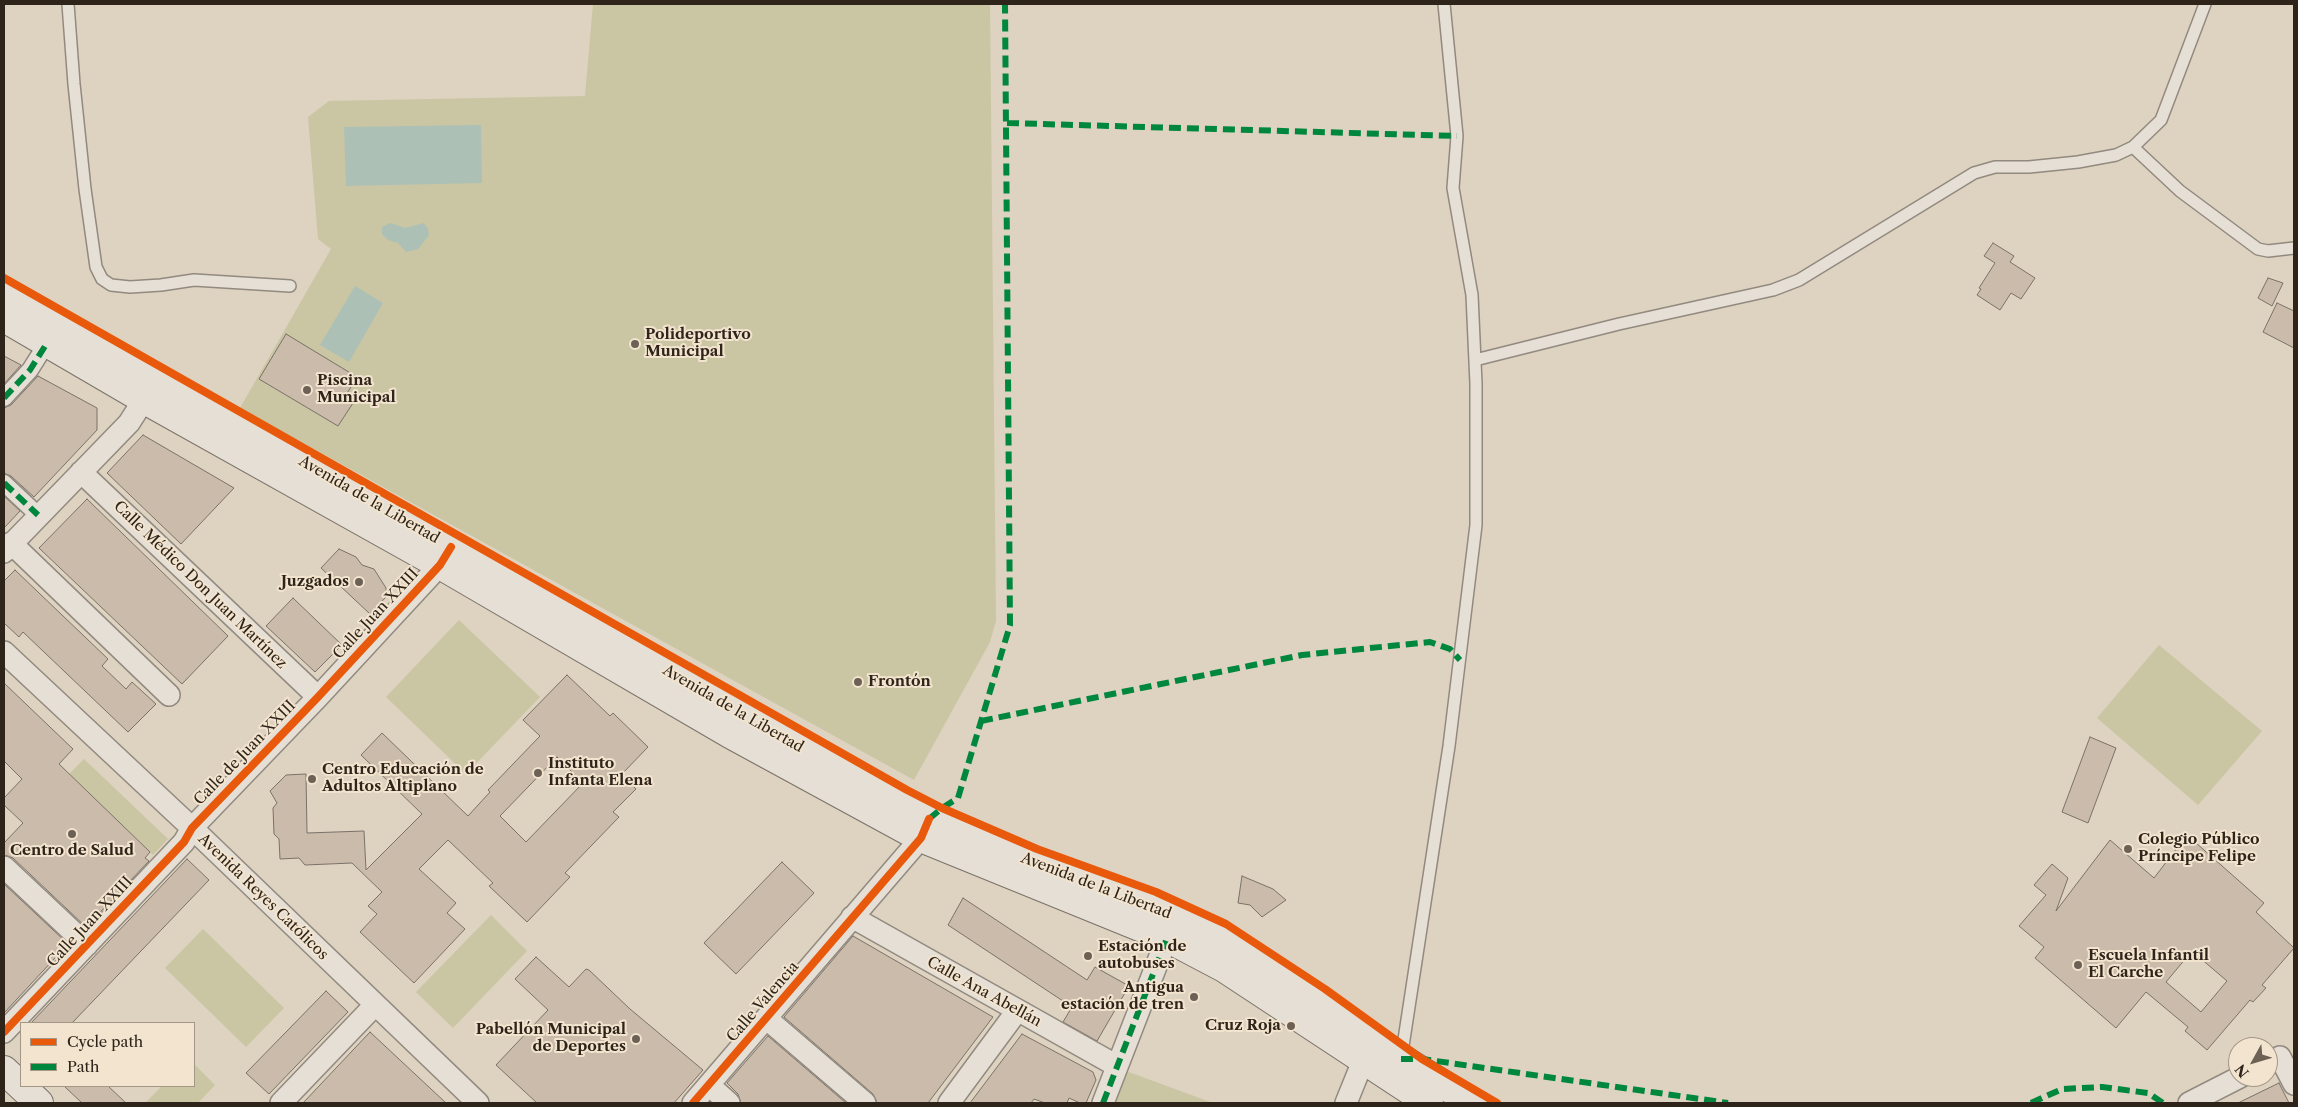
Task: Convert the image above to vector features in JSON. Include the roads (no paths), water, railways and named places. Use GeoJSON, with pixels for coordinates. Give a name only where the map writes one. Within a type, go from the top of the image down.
{"type":"FeatureCollection","features":[{"type":"Feature","properties":{"kind":"main road"},"geometry":{"type":"LineString","coordinates":[[4,291],[150,389],[446,556],[722,729],[925,829],[1167,938],[1196,953],[1250,984],[1363,1060],[1413,1099]]}},
{"type":"Feature","properties":{"kind":"main road"},"geometry":{"type":"LineString","coordinates":[[4,318],[46,343],[150,389]]}},
{"type":"Feature","properties":{"kind":"main road","name":"Avenida de la Libertad"},"geometry":{"type":"LineString","coordinates":[[925,829],[1035,862],[1156,908],[1231,944],[1401,1059],[1472,1103]]}},
{"type":"Feature","properties":{"kind":"main road"},"geometry":{"type":"LineString","coordinates":[[4,1070],[20,1085]]}},
{"type":"Feature","properties":{"kind":"main road"},"geometry":{"type":"LineString","coordinates":[[22,1087],[39,1103]]}},
{"type":"Feature","properties":{"kind":"street"},"geometry":{"type":"LineString","coordinates":[[4,398],[30,370],[46,343]]}},
{"type":"Feature","properties":{"kind":"street"},"geometry":{"type":"LineString","coordinates":[[150,389],[128,423],[8,547],[169,694]]}},
{"type":"Feature","properties":{"kind":"street","name":"Calle Médico Don Juan Martínez"},"geometry":{"type":"LineString","coordinates":[[81,472],[318,697]]}},
{"type":"Feature","properties":{"kind":"street"},"geometry":{"type":"LineString","coordinates":[[4,483],[38,515]]}},
{"type":"Feature","properties":{"kind":"street","name":"Calle Juan XXIII"},"geometry":{"type":"LineString","coordinates":[[318,697],[446,556]]}},
{"type":"Feature","properties":{"kind":"street","name":"Avenida Reyes Católicos"},"geometry":{"type":"LineString","coordinates":[[4,652],[192,828],[478,1103]]}},
{"type":"Feature","properties":{"kind":"street","name":"Calle de Juan XXIII"},"geometry":{"type":"LineString","coordinates":[[192,828],[318,697]]}},
{"type":"Feature","properties":{"kind":"street","name":"Calle Juan XXIII"},"geometry":{"type":"LineString","coordinates":[[4,1032],[184,842],[192,828]]}},
{"type":"Feature","properties":{"kind":"street","name":"Calle Valencia"},"geometry":{"type":"LineString","coordinates":[[693,1103],[767,1019],[925,829]]}},
{"type":"Feature","properties":{"kind":"street"},"geometry":{"type":"LineString","coordinates":[[4,867],[87,945]]}},
{"type":"Feature","properties":{"kind":"street","name":"Calle Ana Abellán"},"geometry":{"type":"LineString","coordinates":[[852,917],[1117,1066]]}},
{"type":"Feature","properties":{"kind":"street"},"geometry":{"type":"LineString","coordinates":[[1103,1103],[1167,938]]}},
{"type":"Feature","properties":{"kind":"street"},"geometry":{"type":"LineString","coordinates":[[281,1103],[375,1006]]}},
{"type":"Feature","properties":{"kind":"street"},"geometry":{"type":"LineString","coordinates":[[949,1103],[1017,1011]]}},
{"type":"Feature","properties":{"kind":"street"},"geometry":{"type":"LineString","coordinates":[[767,1019],[865,1103]]}},
{"type":"Feature","properties":{"kind":"street"},"geometry":{"type":"LineString","coordinates":[[2281,1056],[2294,1084]]}},
{"type":"Feature","properties":{"kind":"street"},"geometry":{"type":"LineString","coordinates":[[1346,1103],[1363,1060]]}},
{"type":"Feature","properties":{"kind":"street"},"geometry":{"type":"LineString","coordinates":[[2189,1103],[2228,1083]]}},
{"type":"Feature","properties":{"kind":"street"},"geometry":{"type":"LineString","coordinates":[[709,1085],[729,1103]]}},
{"type":"Feature","properties":{"kind":"lane"},"geometry":{"type":"LineString","coordinates":[[68,4],[85,189],[96,267],[102,279],[111,285],[130,287],[194,280],[290,286]]}},
{"type":"Feature","properties":{"kind":"lane"},"geometry":{"type":"LineString","coordinates":[[1401,1059],[1447,756],[1476,525],[1475,360],[1472,295],[1453,188],[1457,136],[1444,4]]}},
{"type":"Feature","properties":{"kind":"lane"},"geometry":{"type":"LineString","coordinates":[[1475,360],[1619,324],[1773,290],[1799,280],[1974,173],[1995,167],[2029,167],[2101,159],[2133,147],[2161,120],[2205,4]]}},
{"type":"Feature","properties":{"kind":"lane"},"geometry":{"type":"LineString","coordinates":[[2133,147],[2180,190],[2258,248],[2268,251],[2294,248]]}},
{"type":"Feature","properties":{"kind":"place","name":"Polideportivo Municipal"},"geometry":{"type":"Point","coordinates":[635,344]}},
{"type":"Feature","properties":{"kind":"place","name":"Piscina Municipal"},"geometry":{"type":"Point","coordinates":[307,390]}},
{"type":"Feature","properties":{"kind":"place","name":"Juzgados"},"geometry":{"type":"Point","coordinates":[359,582]}},
{"type":"Feature","properties":{"kind":"place","name":"Frontón"},"geometry":{"type":"Point","coordinates":[858,682]}},
{"type":"Feature","properties":{"kind":"place","name":"Instituto Infanta Elena"},"geometry":{"type":"Point","coordinates":[538,773]}},
{"type":"Feature","properties":{"kind":"place","name":"Centro Educación de Adultos Altiplano"},"geometry":{"type":"Point","coordinates":[312,779]}},
{"type":"Feature","properties":{"kind":"place","name":"Centro de Salud"},"geometry":{"type":"Point","coordinates":[72,834]}},
{"type":"Feature","properties":{"kind":"place","name":"Colegio Público Príncipe Felipe"},"geometry":{"type":"Point","coordinates":[2128,849]}},
{"type":"Feature","properties":{"kind":"place","name":"Estación de autobuses"},"geometry":{"type":"Point","coordinates":[1088,956]}},
{"type":"Feature","properties":{"kind":"place","name":"Escuela Infantil El Carche"},"geometry":{"type":"Point","coordinates":[2078,965]}},
{"type":"Feature","properties":{"kind":"place","name":"Antigua estación de tren"},"geometry":{"type":"Point","coordinates":[1194,997]}},
{"type":"Feature","properties":{"kind":"place","name":"Cruz Roja"},"geometry":{"type":"Point","coordinates":[1291,1026]}},
{"type":"Feature","properties":{"kind":"place","name":"Pabellón Municipal de Deportes"},"geometry":{"type":"Point","coordinates":[636,1039]}}]}
